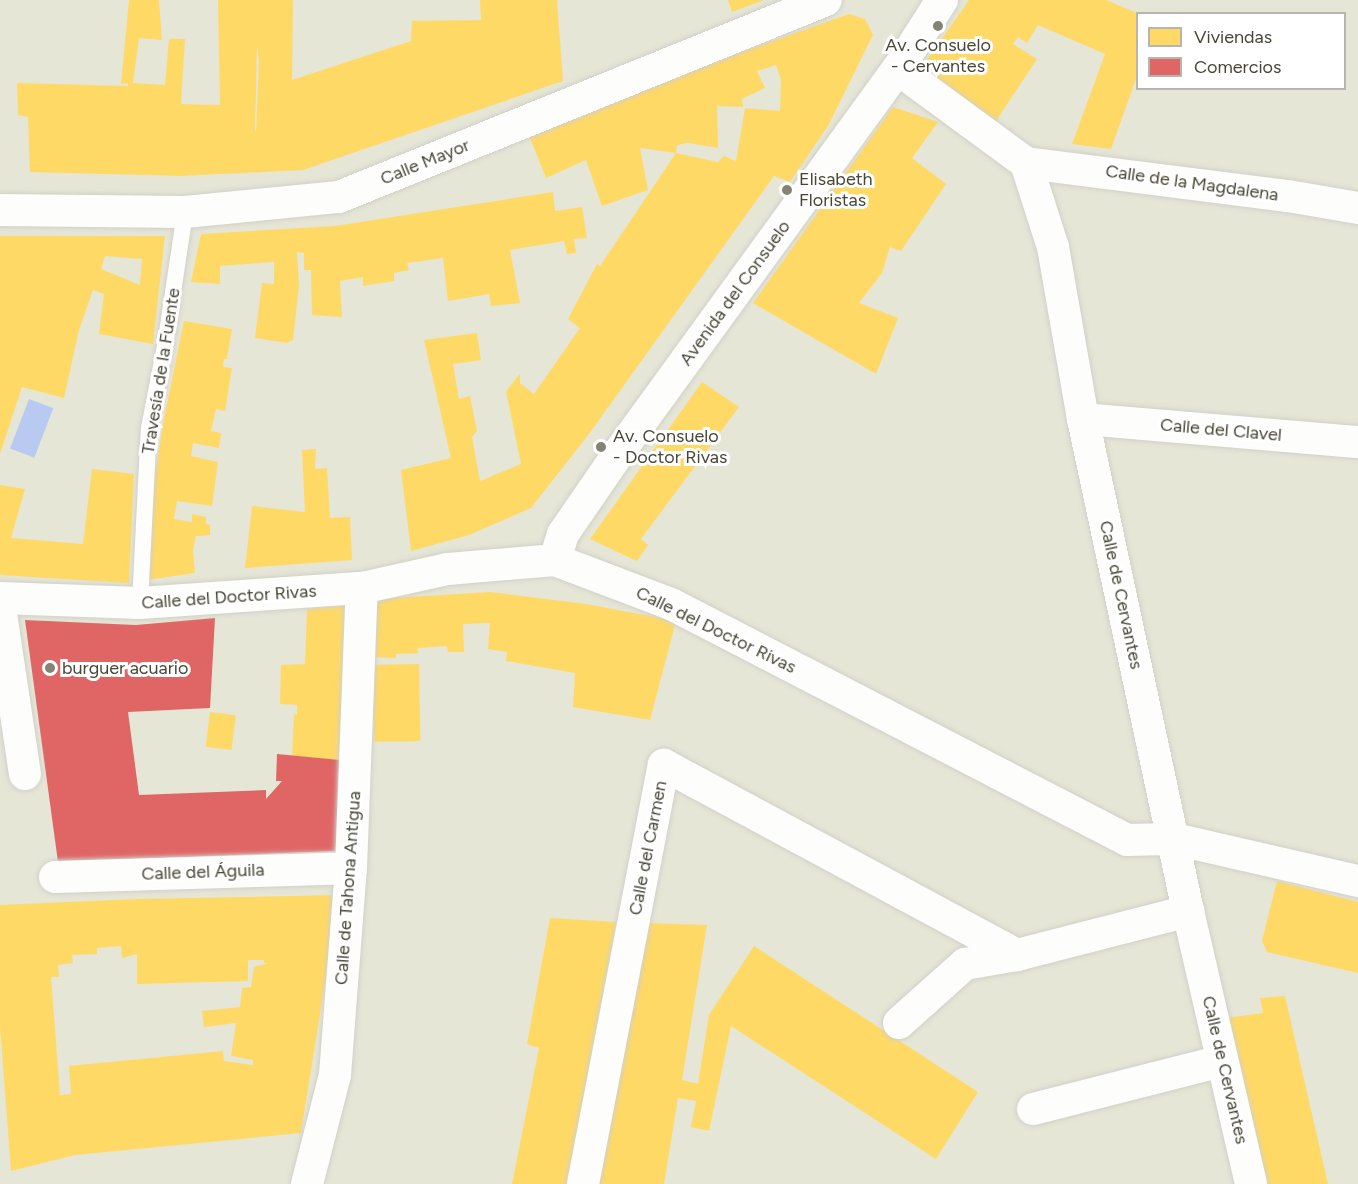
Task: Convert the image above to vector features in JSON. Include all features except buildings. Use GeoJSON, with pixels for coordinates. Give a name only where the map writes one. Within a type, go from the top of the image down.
{"type":"FeatureCollection","features":[{"type":"Feature","properties":{"kind":"street","name":"Calle Mayor"},"geometry":{"type":"LineString","coordinates":[[0,210],[185,212],[339,197],[826,0]]}},
{"type":"Feature","properties":{"kind":"street","name":"Avenida del Consuelo"},"geometry":{"type":"LineString","coordinates":[[555,560],[563,534],[620,451],[898,69],[942,0]]}},
{"type":"Feature","properties":{"kind":"street"},"geometry":{"type":"LineString","coordinates":[[898,69],[1026,163]]}},
{"type":"Feature","properties":{"kind":"street","name":"Calle de la Magdalena"},"geometry":{"type":"LineString","coordinates":[[1026,163],[1288,196],[1358,208]]}},
{"type":"Feature","properties":{"kind":"street","name":"Calle de Cervantes"},"geometry":{"type":"LineString","coordinates":[[1026,163],[1053,247],[1083,419],[1188,911],[1251,1184]]}},
{"type":"Feature","properties":{"kind":"street","name":"Calle del Clavel"},"geometry":{"type":"LineString","coordinates":[[1083,419],[1358,442]]}},
{"type":"Feature","properties":{"kind":"street","name":"Calle del Doctor Rivas"},"geometry":{"type":"LineString","coordinates":[[0,598],[140,603],[362,588],[448,569],[555,560],[671,604],[1127,840],[1174,839],[1358,881]]}},
{"type":"Feature","properties":{"kind":"street","name":"Calle de Tahona Antigua"},"geometry":{"type":"LineString","coordinates":[[307,1184],[335,1075],[351,868],[362,588]]}},
{"type":"Feature","properties":{"kind":"street"},"geometry":{"type":"LineString","coordinates":[[0,607],[16,766]]}},
{"type":"Feature","properties":{"kind":"street","name":"Calle del Carmen"},"geometry":{"type":"LineString","coordinates":[[583,1184],[664,765],[1017,955]]}},
{"type":"Feature","properties":{"kind":"street","name":"Calle del Águila"},"geometry":{"type":"LineString","coordinates":[[55,877],[351,868]]}},
{"type":"Feature","properties":{"kind":"street"},"geometry":{"type":"LineString","coordinates":[[898,1023],[965,964],[1017,955],[1188,911]]}},
{"type":"Feature","properties":{"kind":"street"},"geometry":{"type":"LineString","coordinates":[[1033,1109],[1222,1061]]}},
{"type":"Feature","properties":{"kind":"lane","name":"Travesía de la Fuente"},"geometry":{"type":"LineString","coordinates":[[140,603],[149,428],[165,346],[185,212]]}},
{"type":"Feature","properties":{"kind":"shaded area"},"geometry":{"type":"Polygon","coordinates":[[[0,0],[1358,0],[1358,1184],[0,1184],[0,0]]]}},
{"type":"Feature","properties":{"kind":"water"},"geometry":{"type":"Polygon","coordinates":[[[29,399],[53,408],[34,458],[10,448],[29,399]]]}},
{"type":"Feature","properties":{"kind":"place","name":"Av. Consuelo - Cervantes"},"geometry":{"type":"Point","coordinates":[938,26]}},
{"type":"Feature","properties":{"kind":"place","name":"Elisabeth Floristas"},"geometry":{"type":"Point","coordinates":[787,190]}},
{"type":"Feature","properties":{"kind":"place","name":"Av. Consuelo - Doctor Rivas"},"geometry":{"type":"Point","coordinates":[601,447]}},
{"type":"Feature","properties":{"kind":"place","name":"burguer acuario"},"geometry":{"type":"Point","coordinates":[50,668]}}]}
